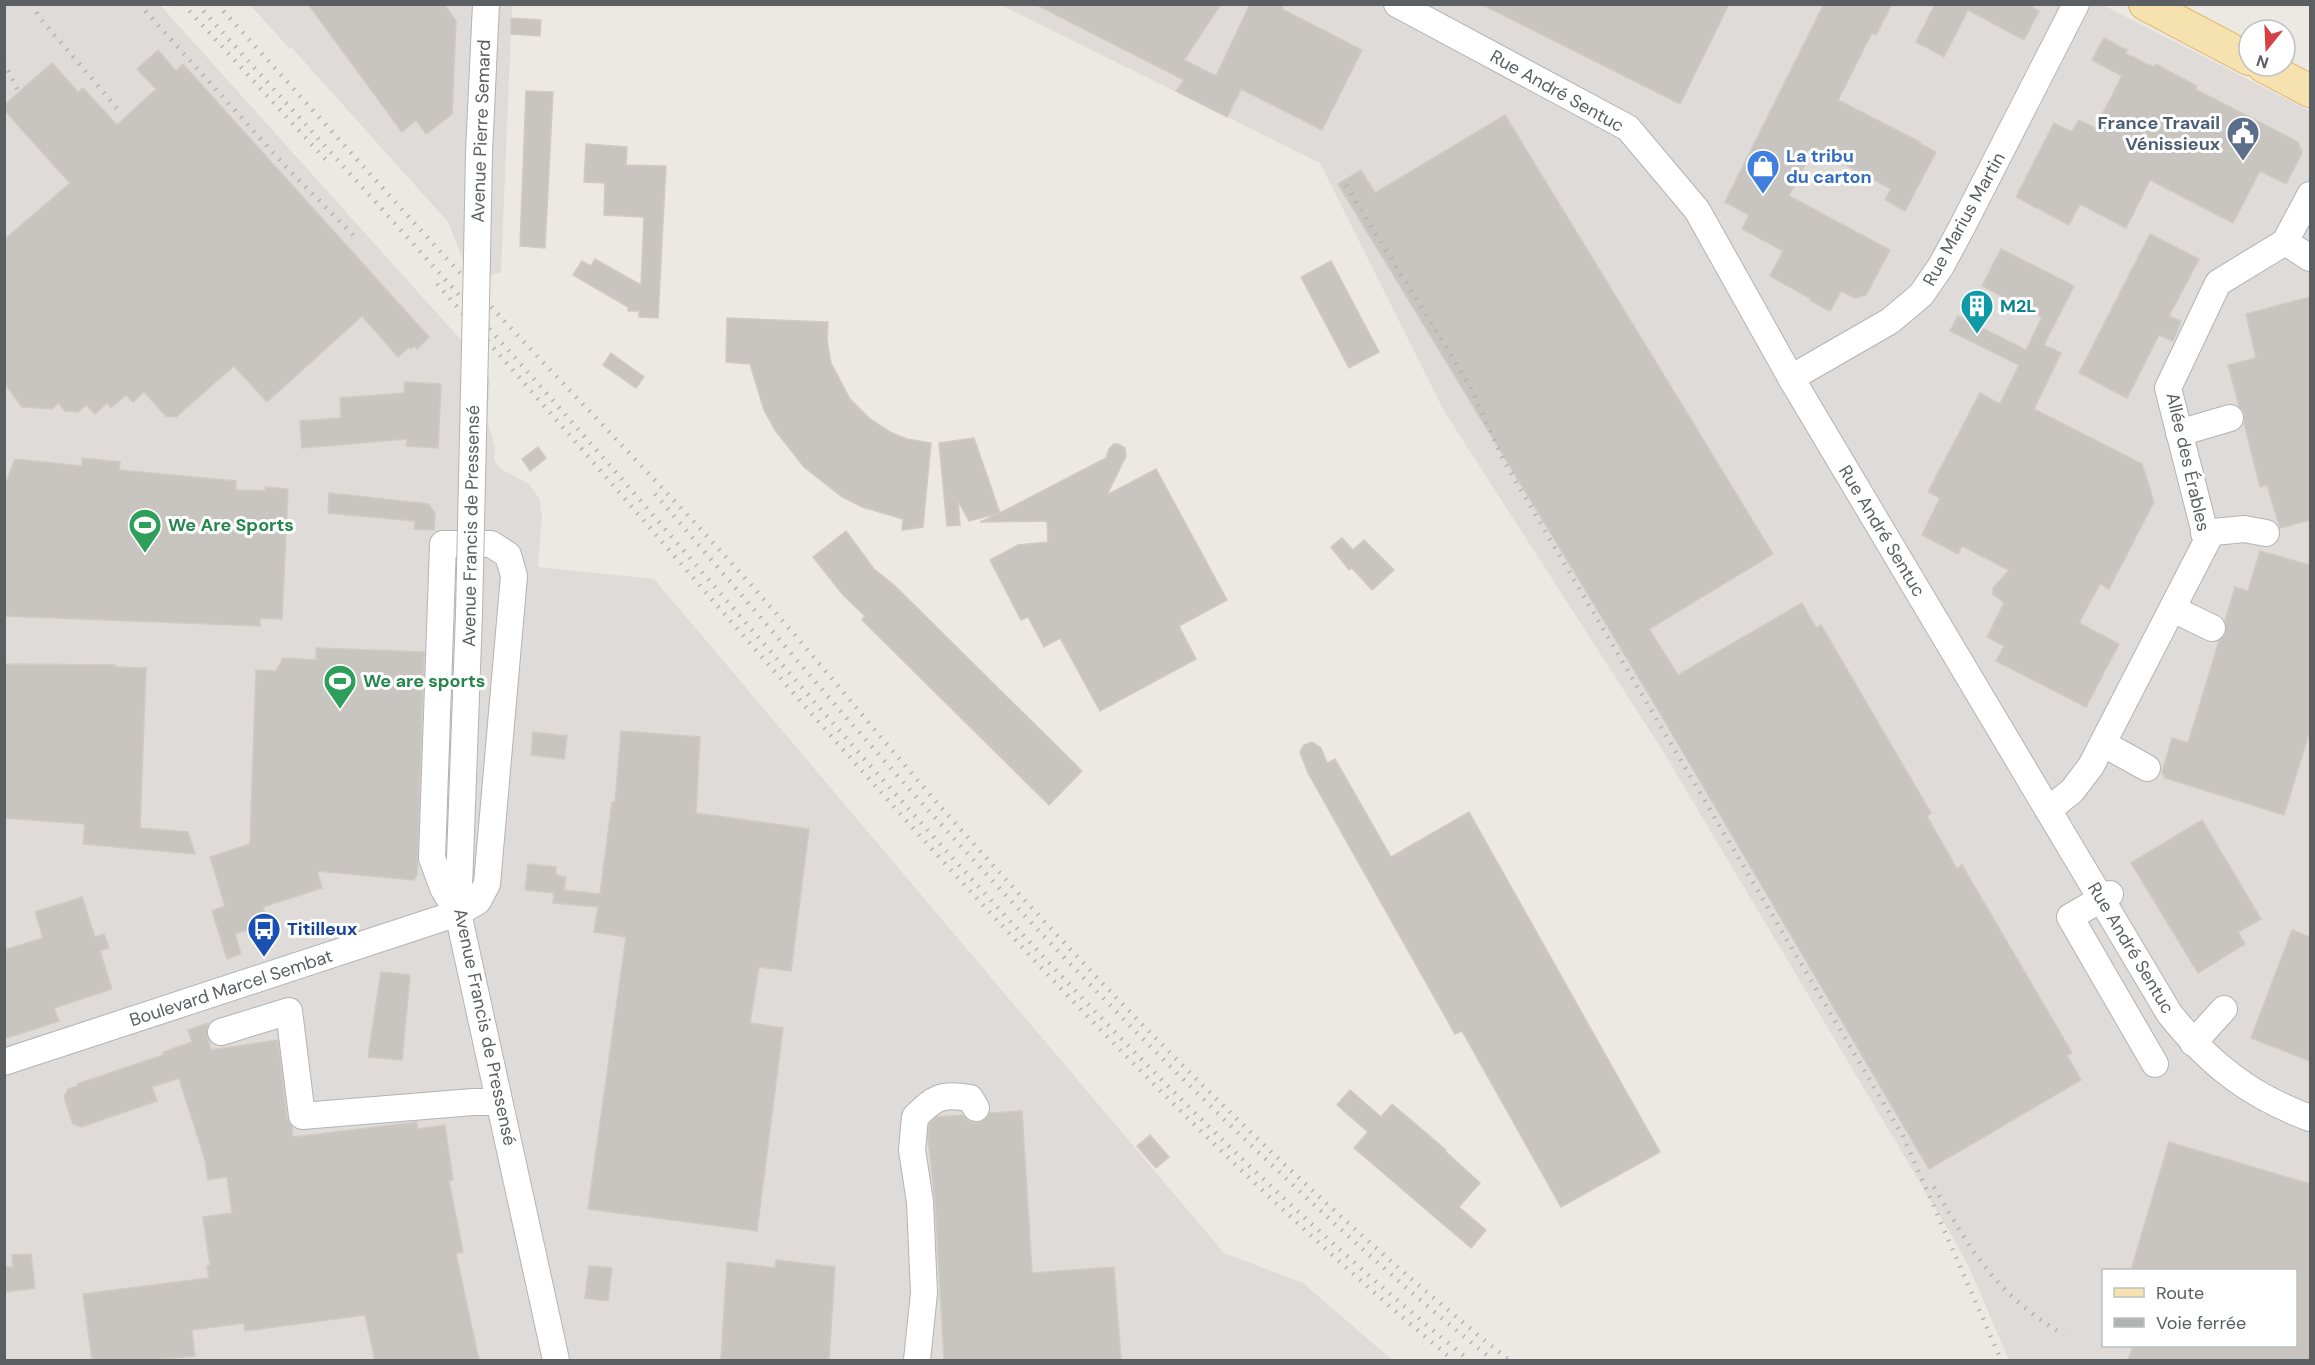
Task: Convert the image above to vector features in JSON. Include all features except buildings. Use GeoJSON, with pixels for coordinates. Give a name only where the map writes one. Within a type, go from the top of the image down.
{"type":"FeatureCollection","features":[{"type":"Feature","properties":{"kind":"main road"},"geometry":{"type":"LineString","coordinates":[[2145,4],[2237,53]]}},
{"type":"Feature","properties":{"kind":"main road"},"geometry":{"type":"LineString","coordinates":[[2172,4],[2237,39]]}},
{"type":"Feature","properties":{"kind":"main road"},"geometry":{"type":"LineString","coordinates":[[2286,78],[2310,91]]}},
{"type":"Feature","properties":{"kind":"street","name":"Avenue Pierre Semard"},"geometry":{"type":"LineString","coordinates":[[477,257],[486,4]]}},
{"type":"Feature","properties":{"kind":"street","name":"Rue André Sentuc"},"geometry":{"type":"LineString","coordinates":[[1397,4],[1629,128],[1697,210],[1791,378],[2048,810],[2106,897],[2169,1013],[2193,1043],[2221,1069],[2269,1101],[2310,1118]]}},
{"type":"Feature","properties":{"kind":"street","name":"Rue Marius Martin"},"geometry":{"type":"LineString","coordinates":[[1791,378],[1890,321],[1921,295],[1962,229],[2076,4]]}},
{"type":"Feature","properties":{"kind":"street"},"geometry":{"type":"LineString","coordinates":[[2310,195],[2285,242],[2310,258]]}},
{"type":"Feature","properties":{"kind":"street","name":"Allée des Érables"},"geometry":{"type":"LineString","coordinates":[[2048,810],[2072,791],[2104,744],[2206,541],[2168,388],[2217,283],[2285,242]]}},
{"type":"Feature","properties":{"kind":"street","name":"Avenue Francis de Pressensé"},"geometry":{"type":"LineString","coordinates":[[477,257],[469,614],[458,913],[556,1360]]}},
{"type":"Feature","properties":{"kind":"street"},"geometry":{"type":"LineString","coordinates":[[2179,433],[2230,418]]}},
{"type":"Feature","properties":{"kind":"street"},"geometry":{"type":"LineString","coordinates":[[2204,533],[2244,529],[2266,533]]}},
{"type":"Feature","properties":{"kind":"street","name":"Boulevard Marcel Sembat"},"geometry":{"type":"LineString","coordinates":[[4,1062],[458,913],[478,901],[487,884],[514,576],[508,555],[491,544],[443,544],[432,858],[444,888],[458,913]]}},
{"type":"Feature","properties":{"kind":"street"},"geometry":{"type":"LineString","coordinates":[[2173,609],[2212,628]]}},
{"type":"Feature","properties":{"kind":"street"},"geometry":{"type":"LineString","coordinates":[[2104,744],[2147,768]]}},
{"type":"Feature","properties":{"kind":"street"},"geometry":{"type":"LineString","coordinates":[[2106,897],[2070,917],[2155,1064]]}},
{"type":"Feature","properties":{"kind":"street"},"geometry":{"type":"LineString","coordinates":[[2193,1043],[2224,1009]]}},
{"type":"Feature","properties":{"kind":"street"},"geometry":{"type":"LineString","coordinates":[[221,1032],[289,1011],[302,1116],[473,1102],[499,1102]]}},
{"type":"Feature","properties":{"kind":"street"},"geometry":{"type":"LineString","coordinates":[[917,1360],[924,1293],[920,1202],[912,1150],[915,1117],[933,1100],[951,1095],[970,1098],[976,1108]]}},
{"type":"Feature","properties":{"kind":"shaded area"},"geometry":{"type":"Polygon","coordinates":[[[5,4],[160,5],[461,340],[461,359],[481,366],[490,380],[487,419],[495,448],[494,459],[501,469],[529,484],[539,498],[542,515],[538,567],[654,579],[1224,1253],[1303,1283],[1392,1360],[5,1360],[5,4]]]}},
{"type":"Feature","properties":{"kind":"shaded area"},"geometry":{"type":"Polygon","coordinates":[[[250,5],[512,5],[501,272],[487,277],[468,272],[448,222],[291,47],[289,48],[250,5]]]}},
{"type":"Feature","properties":{"kind":"shaded area"},"geometry":{"type":"Polygon","coordinates":[[[1001,5],[2103,5],[2237,74],[2237,78],[2246,78],[2310,111],[2310,1360],[2009,1360],[1969,1267],[1950,1233],[1661,748],[1444,411],[1320,163],[1001,5]]]}},
{"type":"Feature","properties":{"kind":"railway"},"geometry":{"type":"LineString","coordinates":[[32,4],[40,18],[121,113]]}},
{"type":"Feature","properties":{"kind":"railway"},"geometry":{"type":"LineString","coordinates":[[139,4],[286,167],[353,235]]}},
{"type":"Feature","properties":{"kind":"railway"},"geometry":{"type":"LineString","coordinates":[[183,4],[327,161]]}},
{"type":"Feature","properties":{"kind":"railway"},"geometry":{"type":"LineString","coordinates":[[197,4],[535,380],[840,731],[1039,952],[1141,1059],[1247,1163],[1356,1264],[1469,1360]]}},
{"type":"Feature","properties":{"kind":"railway"},"geometry":{"type":"LineString","coordinates":[[217,4],[398,206],[728,560],[930,795],[1085,965],[1221,1103],[1291,1170],[1362,1236],[1509,1360]]}},
{"type":"Feature","properties":{"kind":"railway"},"geometry":{"type":"LineString","coordinates":[[4,62],[17,89]]}},
{"type":"Feature","properties":{"kind":"railway"},"geometry":{"type":"LineString","coordinates":[[1346,185],[1470,386],[1505,463],[1903,1136],[2001,1360]]}},
{"type":"Feature","properties":{"kind":"railway"},"geometry":{"type":"LineString","coordinates":[[437,284],[802,703],[925,842],[1051,978],[1180,1110],[1313,1238],[1453,1360]]}},
{"type":"Feature","properties":{"kind":"railway"},"geometry":{"type":"LineString","coordinates":[[655,494],[844,715],[994,883],[1097,992],[1203,1099],[1314,1205],[1402,1284],[1493,1360]]}},
{"type":"Feature","properties":{"kind":"railway"},"geometry":{"type":"LineString","coordinates":[[1934,1187],[1961,1233],[1988,1271],[2020,1304],[2064,1335]]}},
{"type":"Feature","properties":{"kind":"place","name":"France Travail Vénissieux"},"geometry":{"type":"Point","coordinates":[2243,162]}},
{"type":"Feature","properties":{"kind":"place","name":"La tribu du carton"},"geometry":{"type":"Point","coordinates":[1763,195]}},
{"type":"Feature","properties":{"kind":"place","name":"M2L"},"geometry":{"type":"Point","coordinates":[1977,335]}},
{"type":"Feature","properties":{"kind":"place","name":"We Are Sports"},"geometry":{"type":"Point","coordinates":[145,554]}},
{"type":"Feature","properties":{"kind":"place","name":"We are sports"},"geometry":{"type":"Point","coordinates":[340,710]}},
{"type":"Feature","properties":{"kind":"place","name":"Titilleux"},"geometry":{"type":"Point","coordinates":[264,958]}}]}
